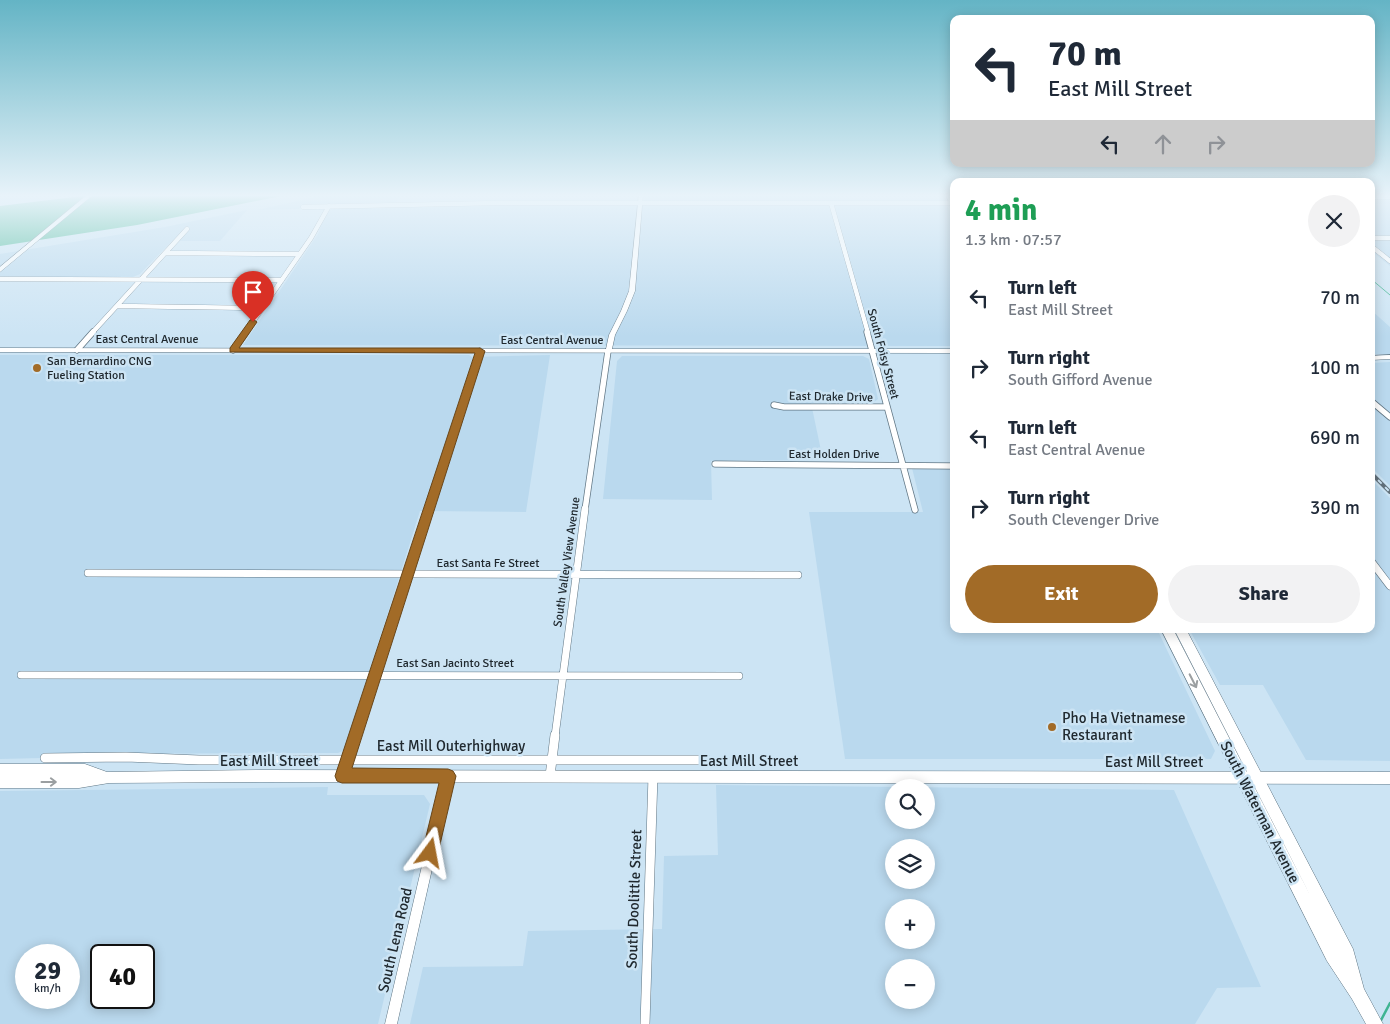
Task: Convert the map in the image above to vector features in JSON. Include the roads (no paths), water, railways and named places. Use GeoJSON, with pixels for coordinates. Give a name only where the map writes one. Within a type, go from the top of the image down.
{"type":"FeatureCollection","features":[{"type":"Feature","properties":{"kind":"main road"},"geometry":{"type":"LineString","coordinates":[[0,270],[34,242]]}},
{"type":"Feature","properties":{"kind":"main road","name":"South Waterman Avenue"},"geometry":{"type":"LineString","coordinates":[[1169,633],[1348,954],[1358,992]]}},
{"type":"Feature","properties":{"kind":"main road","name":"South Waterman Avenue"},"geometry":{"type":"LineString","coordinates":[[1182,633],[1249,777],[1282,857],[1332,956],[1358,992],[1375,1024]]}},
{"type":"Feature","properties":{"kind":"main road","name":"East Mill Street"},"geometry":{"type":"LineString","coordinates":[[0,770],[85,770],[108,777]]}},
{"type":"Feature","properties":{"kind":"main road","name":"East Mill Street"},"geometry":{"type":"LineString","coordinates":[[0,782],[79,782],[108,777],[342,776],[1390,778]]}},
{"type":"Feature","properties":{"kind":"main road"},"geometry":{"type":"LineString","coordinates":[[1282,857],[1298,871],[1338,949],[1348,954]]}},
{"type":"Feature","properties":{"kind":"street"},"geometry":{"type":"LineString","coordinates":[[77,350],[175,242]]}},
{"type":"Feature","properties":{"kind":"street"},"geometry":{"type":"LineString","coordinates":[[233,350],[307,242]]}},
{"type":"Feature","properties":{"kind":"street"},"geometry":{"type":"LineString","coordinates":[[608,351],[612,335],[632,291],[636,242]]}},
{"type":"Feature","properties":{"kind":"street","name":"South Foisy Street"},"geometry":{"type":"LineString","coordinates":[[842,242],[915,510]]}},
{"type":"Feature","properties":{"kind":"street"},"geometry":{"type":"LineString","coordinates":[[1375,249],[1390,261]]}},
{"type":"Feature","properties":{"kind":"street"},"geometry":{"type":"LineString","coordinates":[[165,253],[300,254]]}},
{"type":"Feature","properties":{"kind":"street"},"geometry":{"type":"LineString","coordinates":[[0,279],[282,280]]}},
{"type":"Feature","properties":{"kind":"street"},"geometry":{"type":"LineString","coordinates":[[117,306],[262,308]]}},
{"type":"Feature","properties":{"kind":"street","name":"East Central Avenue"},"geometry":{"type":"LineString","coordinates":[[0,350],[950,352]]}},
{"type":"Feature","properties":{"kind":"street"},"geometry":{"type":"LineString","coordinates":[[342,776],[480,351]]}},
{"type":"Feature","properties":{"kind":"street","name":"South Valley View Avenue"},"geometry":{"type":"LineString","coordinates":[[550,776],[576,574],[608,351]]}},
{"type":"Feature","properties":{"kind":"street"},"geometry":{"type":"LineString","coordinates":[[1375,358],[1390,358]]}},
{"type":"Feature","properties":{"kind":"street"},"geometry":{"type":"LineString","coordinates":[[1375,404],[1390,417]]}},
{"type":"Feature","properties":{"kind":"street","name":"East Drake Drive"},"geometry":{"type":"LineString","coordinates":[[774,405],[784,407],[887,407]]}},
{"type":"Feature","properties":{"kind":"street","name":"East Holden Drive"},"geometry":{"type":"LineString","coordinates":[[715,464],[950,466]]}},
{"type":"Feature","properties":{"kind":"street"},"geometry":{"type":"LineString","coordinates":[[1375,566],[1390,586]]}},
{"type":"Feature","properties":{"kind":"street","name":"East Santa Fe Street"},"geometry":{"type":"LineString","coordinates":[[88,573],[798,575]]}},
{"type":"Feature","properties":{"kind":"street","name":"East San Jacinto Street"},"geometry":{"type":"LineString","coordinates":[[21,675],[739,676]]}},
{"type":"Feature","properties":{"kind":"street","name":"East Mill Outerhighway"},"geometry":{"type":"LineString","coordinates":[[45,758],[126,757],[199,760],[707,760]]}},
{"type":"Feature","properties":{"kind":"street","name":"South Lena Road"},"geometry":{"type":"LineString","coordinates":[[391,1024],[448,776]]}},
{"type":"Feature","properties":{"kind":"street","name":"South Doolittle Street"},"geometry":{"type":"LineString","coordinates":[[645,1024],[653,776]]}},
{"type":"Feature","properties":{"kind":"waterway"},"geometry":{"type":"LineString","coordinates":[[1375,282],[1390,295]]}},
{"type":"Feature","properties":{"kind":"waterway"},"geometry":{"type":"LineString","coordinates":[[1379,1024],[1390,1003]]}},
{"type":"Feature","properties":{"kind":"railway"},"geometry":{"type":"LineString","coordinates":[[1375,477],[1390,492]]}},
{"type":"Feature","properties":{"kind":"place","name":"San Bernardino CNG Fueling Station"},"geometry":{"type":"Point","coordinates":[37,368]}},
{"type":"Feature","properties":{"kind":"place","name":"Pho Ha Vietnamese Restaurant"},"geometry":{"type":"Point","coordinates":[1052,727]}}]}
